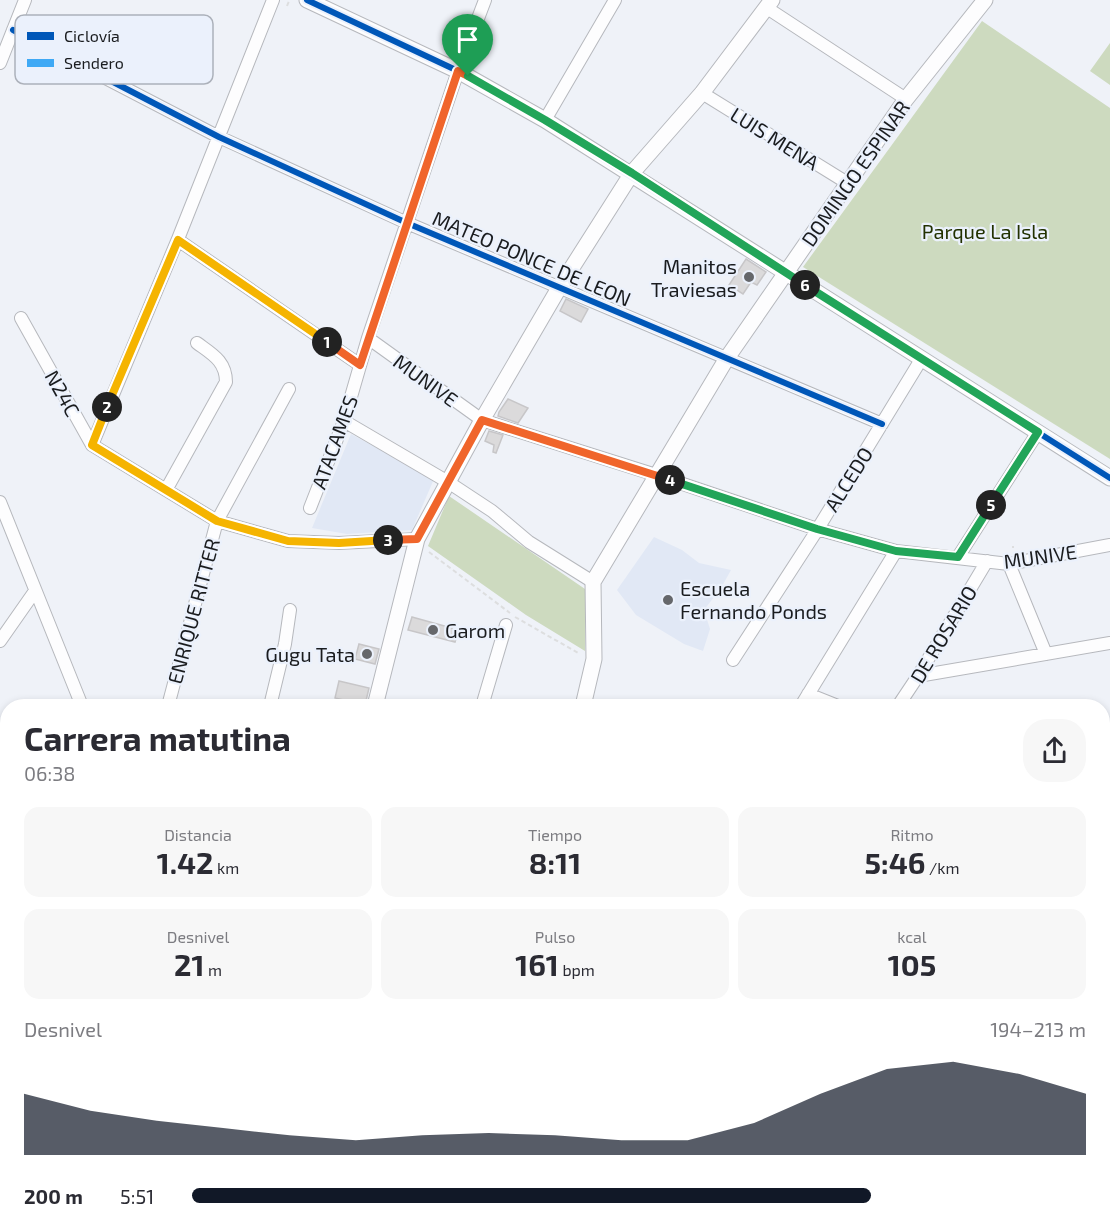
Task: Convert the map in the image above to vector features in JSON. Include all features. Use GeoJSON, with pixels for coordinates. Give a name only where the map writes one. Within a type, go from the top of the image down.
{"type":"FeatureCollection","features":[{"type":"Feature","properties":{"kind":"street"},"geometry":{"type":"LineString","coordinates":[[19,15],[25,0]]}},
{"type":"Feature","properties":{"kind":"street"},"geometry":{"type":"LineString","coordinates":[[92,445],[178,240],[273,0]]}},
{"type":"Feature","properties":{"kind":"street"},"geometry":{"type":"LineString","coordinates":[[307,0],[458,71],[545,120],[1110,478]]}},
{"type":"Feature","properties":{"kind":"street","name":"ATACAMES"},"geometry":{"type":"LineString","coordinates":[[310,508],[344,422],[368,338],[458,71],[485,0]]}},
{"type":"Feature","properties":{"kind":"street"},"geometry":{"type":"LineString","coordinates":[[545,120],[615,0]]}},
{"type":"Feature","properties":{"kind":"street","name":"DOMINGO ESPINAR"},"geometry":{"type":"LineString","coordinates":[[593,582],[727,358],[906,99],[979,2]]}},
{"type":"Feature","properties":{"kind":"street"},"geometry":{"type":"LineString","coordinates":[[377,699],[421,543],[448,482],[482,420],[559,288],[632,173],[702,93],[770,4],[906,99]]}},
{"type":"Feature","properties":{"kind":"street"},"geometry":{"type":"LineString","coordinates":[[0,63],[15,25]]}},
{"type":"Feature","properties":{"kind":"street","name":"MATEO PONCE DE LEON"},"geometry":{"type":"LineString","coordinates":[[117,84],[219,137],[407,223],[882,424]]}},
{"type":"Feature","properties":{"kind":"street","name":"LUIS MENA"},"geometry":{"type":"LineString","coordinates":[[702,93],[849,184]]}},
{"type":"Feature","properties":{"kind":"street"},"geometry":{"type":"LineString","coordinates":[[178,240],[360,365]]}},
{"type":"Feature","properties":{"kind":"street","name":"N24C"},"geometry":{"type":"LineString","coordinates":[[21,318],[92,445],[217,521],[288,541],[421,543]]}},
{"type":"Feature","properties":{"kind":"street","name":"MUNIVE"},"geometry":{"type":"LineString","coordinates":[[368,338],[482,420],[817,529],[896,551],[1009,564],[1110,545]]}},
{"type":"Feature","properties":{"kind":"street"},"geometry":{"type":"LineString","coordinates":[[166,490],[226,382],[226,374],[220,360],[197,343]]}},
{"type":"Feature","properties":{"kind":"street","name":"ALCEDO"},"geometry":{"type":"LineString","coordinates":[[734,660],[922,358]]}},
{"type":"Feature","properties":{"kind":"street","name":"ENRIQUE RITTER"},"geometry":{"type":"LineString","coordinates":[[170,699],[217,521],[289,389]]}},
{"type":"Feature","properties":{"kind":"street"},"geometry":{"type":"LineString","coordinates":[[344,422],[448,482],[492,511],[529,542],[593,582],[594,658],[585,699]]}},
{"type":"Feature","properties":{"kind":"street","name":"DE ROSARIO"},"geometry":{"type":"LineString","coordinates":[[958,557],[1038,432]]}},
{"type":"Feature","properties":{"kind":"street"},"geometry":{"type":"LineString","coordinates":[[1,507],[79,699]]}},
{"type":"Feature","properties":{"kind":"street"},"geometry":{"type":"LineString","coordinates":[[805,699],[896,551]]}},
{"type":"Feature","properties":{"kind":"street","name":"DE ROSARIO"},"geometry":{"type":"LineString","coordinates":[[903,699],[987,561]]}},
{"type":"Feature","properties":{"kind":"street"},"geometry":{"type":"LineString","coordinates":[[1009,564],[1046,654]]}},
{"type":"Feature","properties":{"kind":"street"},"geometry":{"type":"LineString","coordinates":[[0,641],[35,591]]}},
{"type":"Feature","properties":{"kind":"street"},"geometry":{"type":"LineString","coordinates":[[272,699],[285,644],[290,610]]}},
{"type":"Feature","properties":{"kind":"street"},"geometry":{"type":"LineString","coordinates":[[484,699],[506,625]]}},
{"type":"Feature","properties":{"kind":"street"},"geometry":{"type":"LineString","coordinates":[[918,675],[1110,643]]}},
{"type":"Feature","properties":{"kind":"street"},"geometry":{"type":"LineString","coordinates":[[808,694],[820,699]]}},
{"type":"Feature","properties":{"kind":"path"},"geometry":{"type":"LineString","coordinates":[[287,6],[289,1]]}},
{"type":"Feature","properties":{"kind":"path"},"geometry":{"type":"LineString","coordinates":[[421,543],[518,619],[586,658]]}},
{"type":"Feature","properties":{"kind":"shaded area"},"geometry":{"type":"Polygon","coordinates":[[[351,434],[434,479],[412,530],[347,534],[312,528],[351,434]]]}},
{"type":"Feature","properties":{"kind":"shaded area","name":"Escuela Fernando Ponds"},"geometry":{"type":"Polygon","coordinates":[[[654,537],[682,550],[699,563],[731,570],[704,610],[710,629],[703,651],[684,644],[636,615],[617,590],[654,537]]]}},
{"type":"Feature","properties":{"kind":"green space","name":"Parque La Isla"},"geometry":{"type":"Polygon","coordinates":[[[982,21],[1110,108],[1110,459],[803,267],[982,21]]]}},
{"type":"Feature","properties":{"kind":"green space"},"geometry":{"type":"Polygon","coordinates":[[[1110,43],[1110,85],[1090,71],[1110,43]]]}},
{"type":"Feature","properties":{"kind":"green space"},"geometry":{"type":"Polygon","coordinates":[[[449,496],[585,589],[585,651],[526,615],[428,546],[449,496]]]}},
{"type":"Feature","properties":{"kind":"building","name":"Manitos Traviesas"},"geometry":{"type":"Polygon","coordinates":[[[746,259],[766,272],[757,285],[751,282],[743,294],[729,285],[746,259]]]}},
{"type":"Feature","properties":{"kind":"building"},"geometry":{"type":"Polygon","coordinates":[[[566,299],[588,309],[581,322],[560,311],[566,299]]]}},
{"type":"Feature","properties":{"kind":"building"},"geometry":{"type":"Polygon","coordinates":[[[508,399],[528,408],[518,423],[498,416],[508,399]]]}},
{"type":"Feature","properties":{"kind":"building"},"geometry":{"type":"Polygon","coordinates":[[[489,431],[503,435],[496,453],[493,452],[494,445],[485,441],[489,431]]]}},
{"type":"Feature","properties":{"kind":"building","name":"Garom"},"geometry":{"type":"Polygon","coordinates":[[[412,617],[459,630],[455,642],[408,630],[412,617]]]}},
{"type":"Feature","properties":{"kind":"building","name":"Gugu Tata"},"geometry":{"type":"Polygon","coordinates":[[[359,644],[379,649],[375,664],[355,659],[359,644]]]}},
{"type":"Feature","properties":{"kind":"building"},"geometry":{"type":"Polygon","coordinates":[[[339,681],[369,688],[366,699],[335,698],[339,681]]]}},
{"type":"Feature","properties":{"kind":"cycle path"},"geometry":{"type":"LineString","coordinates":[[307,0],[458,71],[545,120],[1110,478]]}},
{"type":"Feature","properties":{"kind":"cycle path"},"geometry":{"type":"LineString","coordinates":[[117,84],[219,137],[407,223],[882,424]]}},
{"type":"Feature","properties":{"kind":"place","name":"Manitos Traviesas"},"geometry":{"type":"Point","coordinates":[749,277]}},
{"type":"Feature","properties":{"kind":"place","name":"Escuela Fernando Ponds"},"geometry":{"type":"Point","coordinates":[668,600]}},
{"type":"Feature","properties":{"kind":"place","name":"Garom"},"geometry":{"type":"Point","coordinates":[433,630]}},
{"type":"Feature","properties":{"kind":"place","name":"Gugu Tata"},"geometry":{"type":"Point","coordinates":[367,654]}},
{"type":"Feature","properties":{"kind":"route"},"geometry":{"type":"LineString","coordinates":[[458,71],[468,76],[632,173],[785,273],[1038,432],[958,557],[896,551],[817,529],[482,420],[417,539],[339,543],[288,541],[217,521],[92,445],[178,240],[360,365],[458,71]]}}]}
